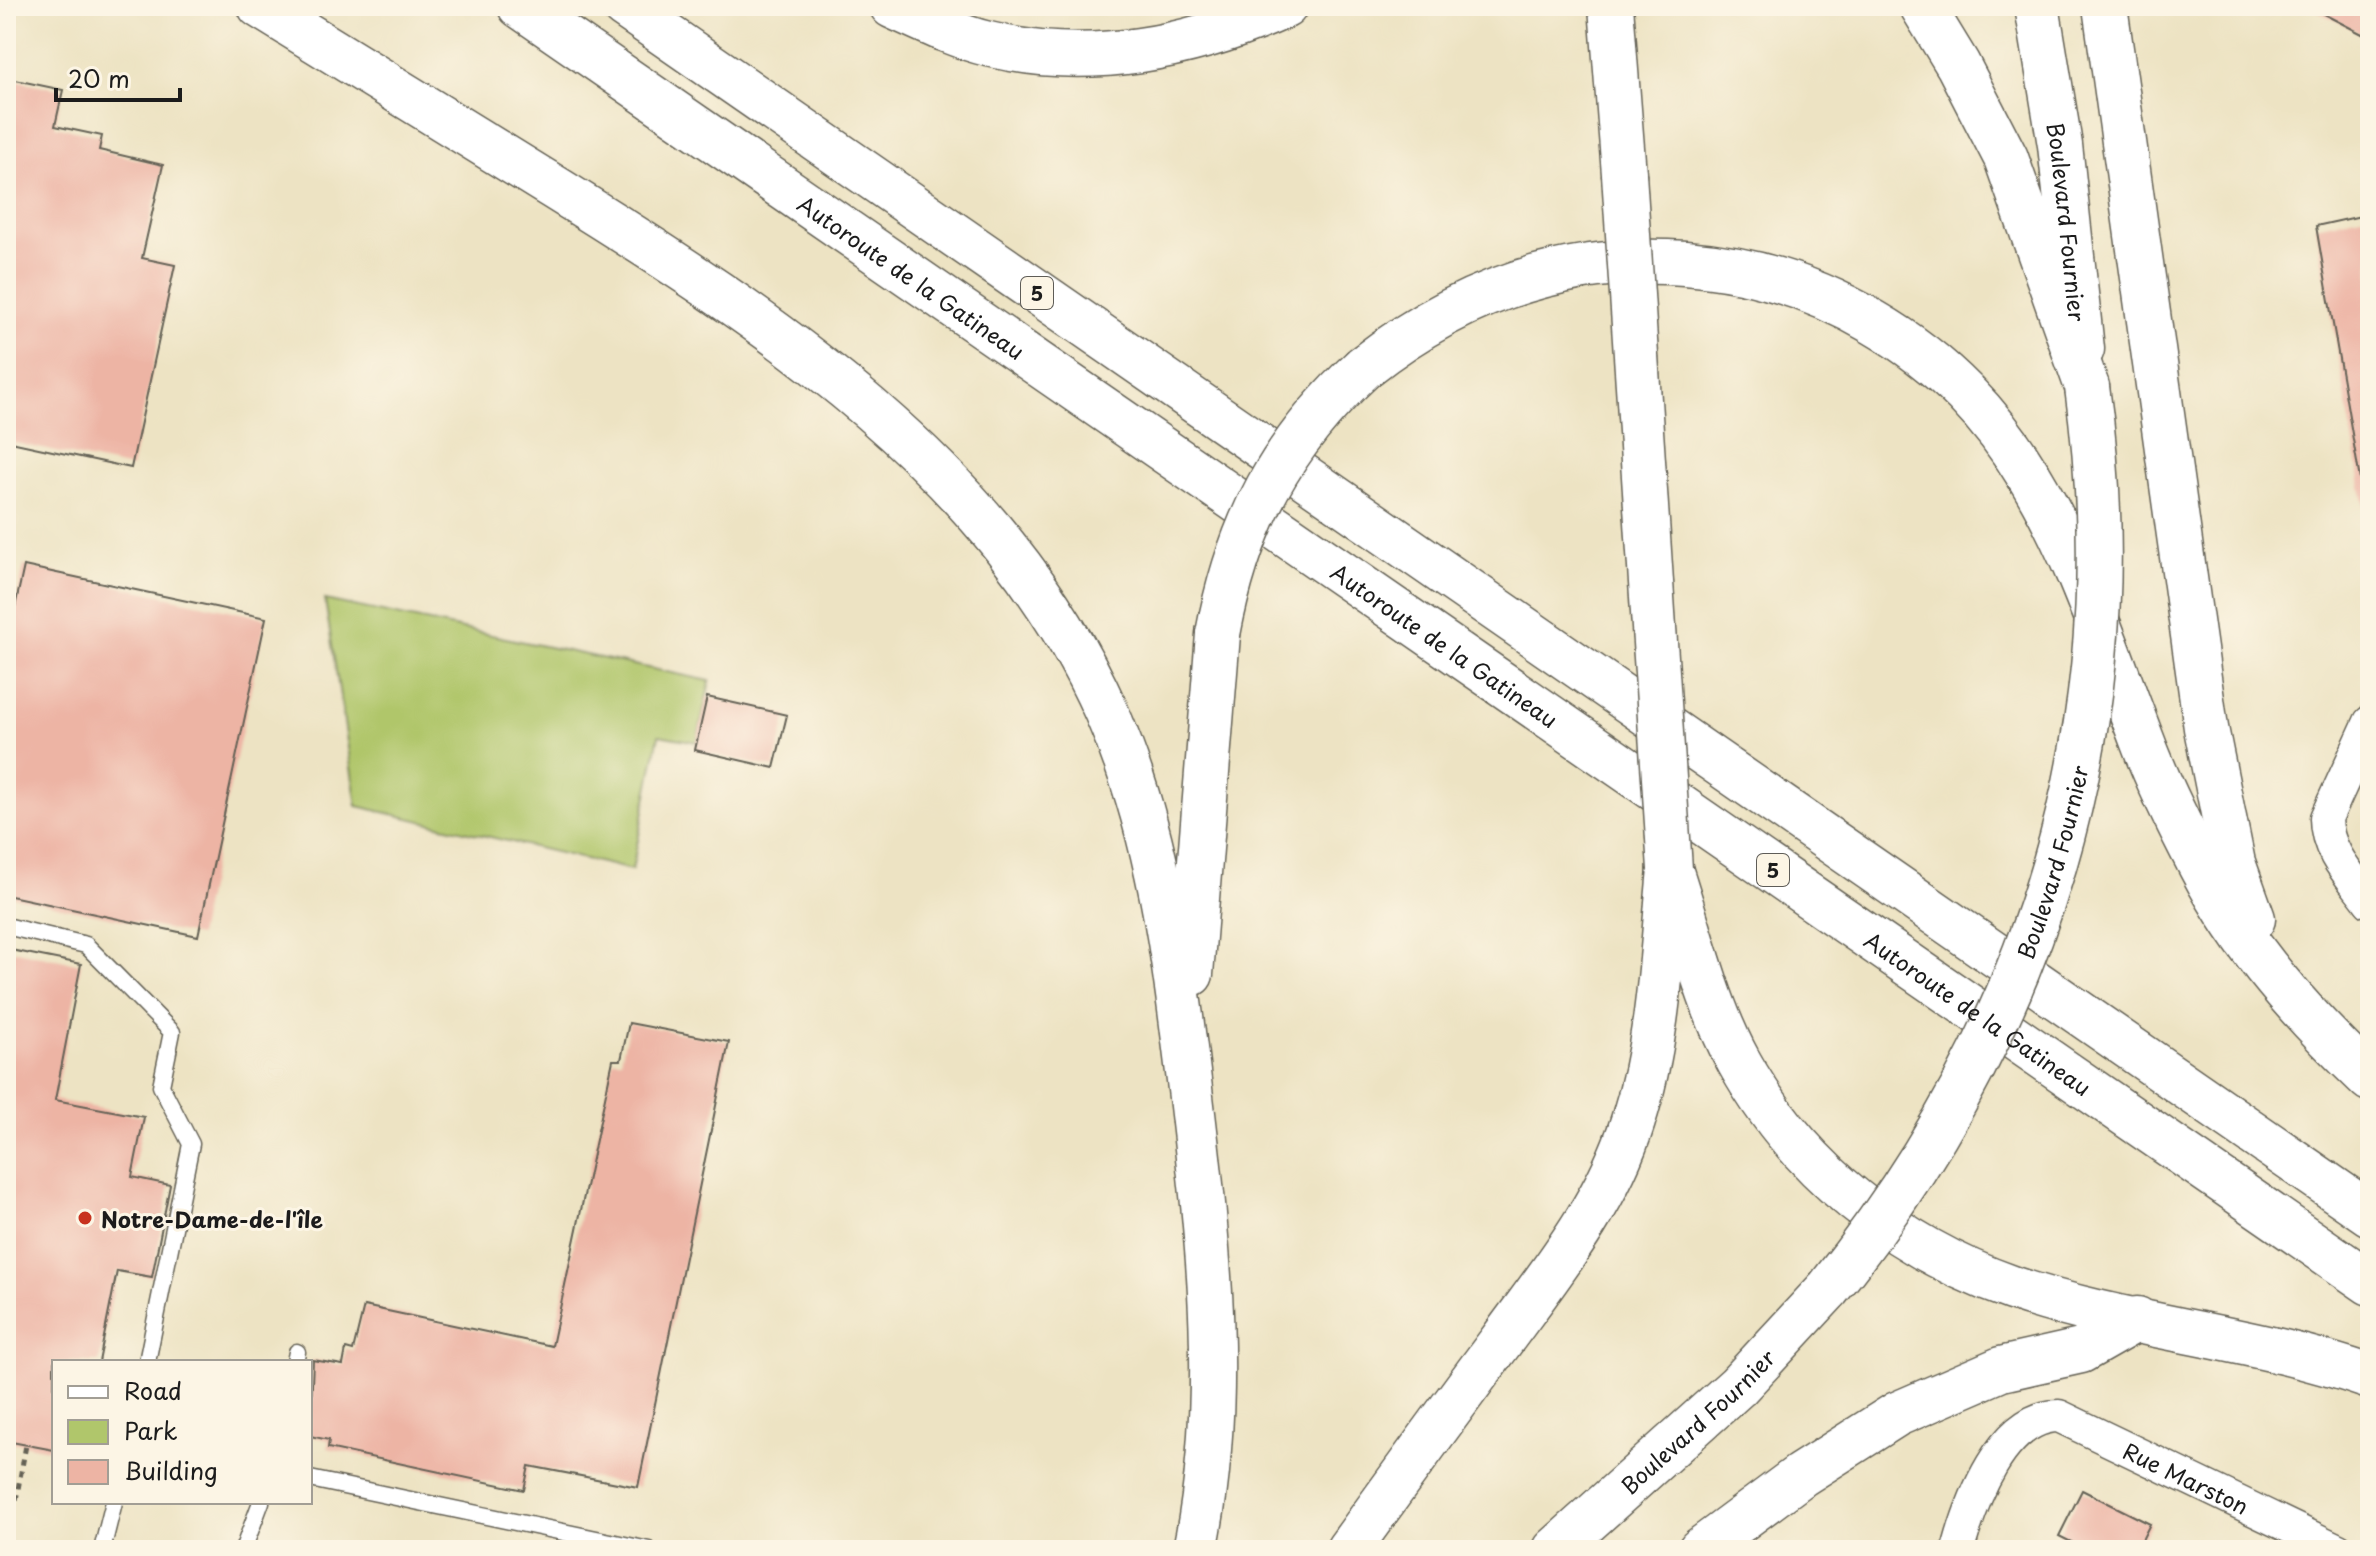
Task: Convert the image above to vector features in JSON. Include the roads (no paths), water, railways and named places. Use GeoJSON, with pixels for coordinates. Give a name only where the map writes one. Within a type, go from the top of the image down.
{"type":"FeatureCollection","features":[{"type":"Feature","properties":{"kind":"main road"},"geometry":{"type":"LineString","coordinates":[[260,6],[613,224],[745,313],[879,416],[973,507],[1050,609],[1111,723],[1134,785],[1150,844],[1185,1044],[1203,1202],[1211,1320],[1212,1429],[1198,1532],[1171,1550]]}},
{"type":"Feature","properties":{"kind":"main road","name":"Autoroute de la Gatineau"},"geometry":{"type":"LineString","coordinates":[[520,6],[2370,1283]]}},
{"type":"Feature","properties":{"kind":"main road","name":"5"},"geometry":{"type":"LineString","coordinates":[[624,6],[2370,1214]]}},
{"type":"Feature","properties":{"kind":"main road"},"geometry":{"type":"LineString","coordinates":[[677,6],[855,168]]}},
{"type":"Feature","properties":{"kind":"main road"},"geometry":{"type":"LineString","coordinates":[[892,6],[987,44],[1019,51],[1081,54],[1149,49],[1180,43],[1226,30],[1285,6]]}},
{"type":"Feature","properties":{"kind":"main road"},"geometry":{"type":"LineString","coordinates":[[1348,1550],[1561,1259],[1608,1182],[1632,1124],[1647,1072],[1654,1031],[1670,869],[1611,6]]}},
{"type":"Feature","properties":{"kind":"main road"},"geometry":{"type":"LineString","coordinates":[[1922,6],[1958,65],[2059,267]]}},
{"type":"Feature","properties":{"kind":"main road","name":"Boulevard Fournier"},"geometry":{"type":"LineString","coordinates":[[1555,1550],[1738,1386],[1828,1289],[1895,1202],[1962,1092],[2012,986],[2051,877],[2077,783],[2098,641],[2098,475],[2087,387],[2059,267],[2060,145],[2037,6]]}},
{"type":"Feature","properties":{"kind":"main road"},"geometry":{"type":"LineString","coordinates":[[2106,7],[2214,775],[2243,894],[2257,930],[2300,1010]]}},
{"type":"Feature","properties":{"kind":"main road"},"geometry":{"type":"LineString","coordinates":[[1185,1044],[1218,634],[1234,564],[1264,492],[1293,444],[1364,367],[1429,320],[1499,287],[1568,268],[1636,261],[1720,267],[1795,285],[1858,313],[1917,350],[1980,408],[2021,459],[2038,488],[2077,567],[2143,744],[2181,828],[2241,935],[2300,1010],[2370,1079]]}},
{"type":"Feature","properties":{"kind":"main road"},"geometry":{"type":"LineString","coordinates":[[1670,869],[1738,1060],[1781,1128],[1834,1184],[1905,1236],[1976,1274],[2052,1299],[2263,1346],[2370,1377]]}},
{"type":"Feature","properties":{"kind":"main road"},"geometry":{"type":"LineString","coordinates":[[1700,1550],[1848,1443],[1922,1401],[2001,1369],[2081,1351],[2137,1319]]}},
{"type":"Feature","properties":{"kind":"street"},"geometry":{"type":"LineString","coordinates":[[2370,722],[2331,801],[2326,834],[2332,850],[2370,902]]}},
{"type":"Feature","properties":{"kind":"street","name":"Rue Marston"},"geometry":{"type":"LineString","coordinates":[[1958,1550],[1976,1501],[2002,1449],[2020,1428],[2033,1420],[2059,1416],[2074,1420],[2338,1550]]}},
{"type":"Feature","properties":{"kind":"lane"},"geometry":{"type":"LineString","coordinates":[[6,926],[86,945],[172,1032],[161,1086],[191,1144],[147,1360]]}},
{"type":"Feature","properties":{"kind":"lane"},"geometry":{"type":"LineString","coordinates":[[312,1479],[649,1550]]}},
{"type":"Feature","properties":{"kind":"lane"},"geometry":{"type":"LineString","coordinates":[[102,1550],[114,1504]]}},
{"type":"Feature","properties":{"kind":"lane"},"geometry":{"type":"LineString","coordinates":[[243,1550],[260,1504]]}},
{"type":"Feature","properties":{"kind":"place","name":"Notre-Dame-de-l'île"},"geometry":{"type":"Point","coordinates":[85,1218]}}]}
